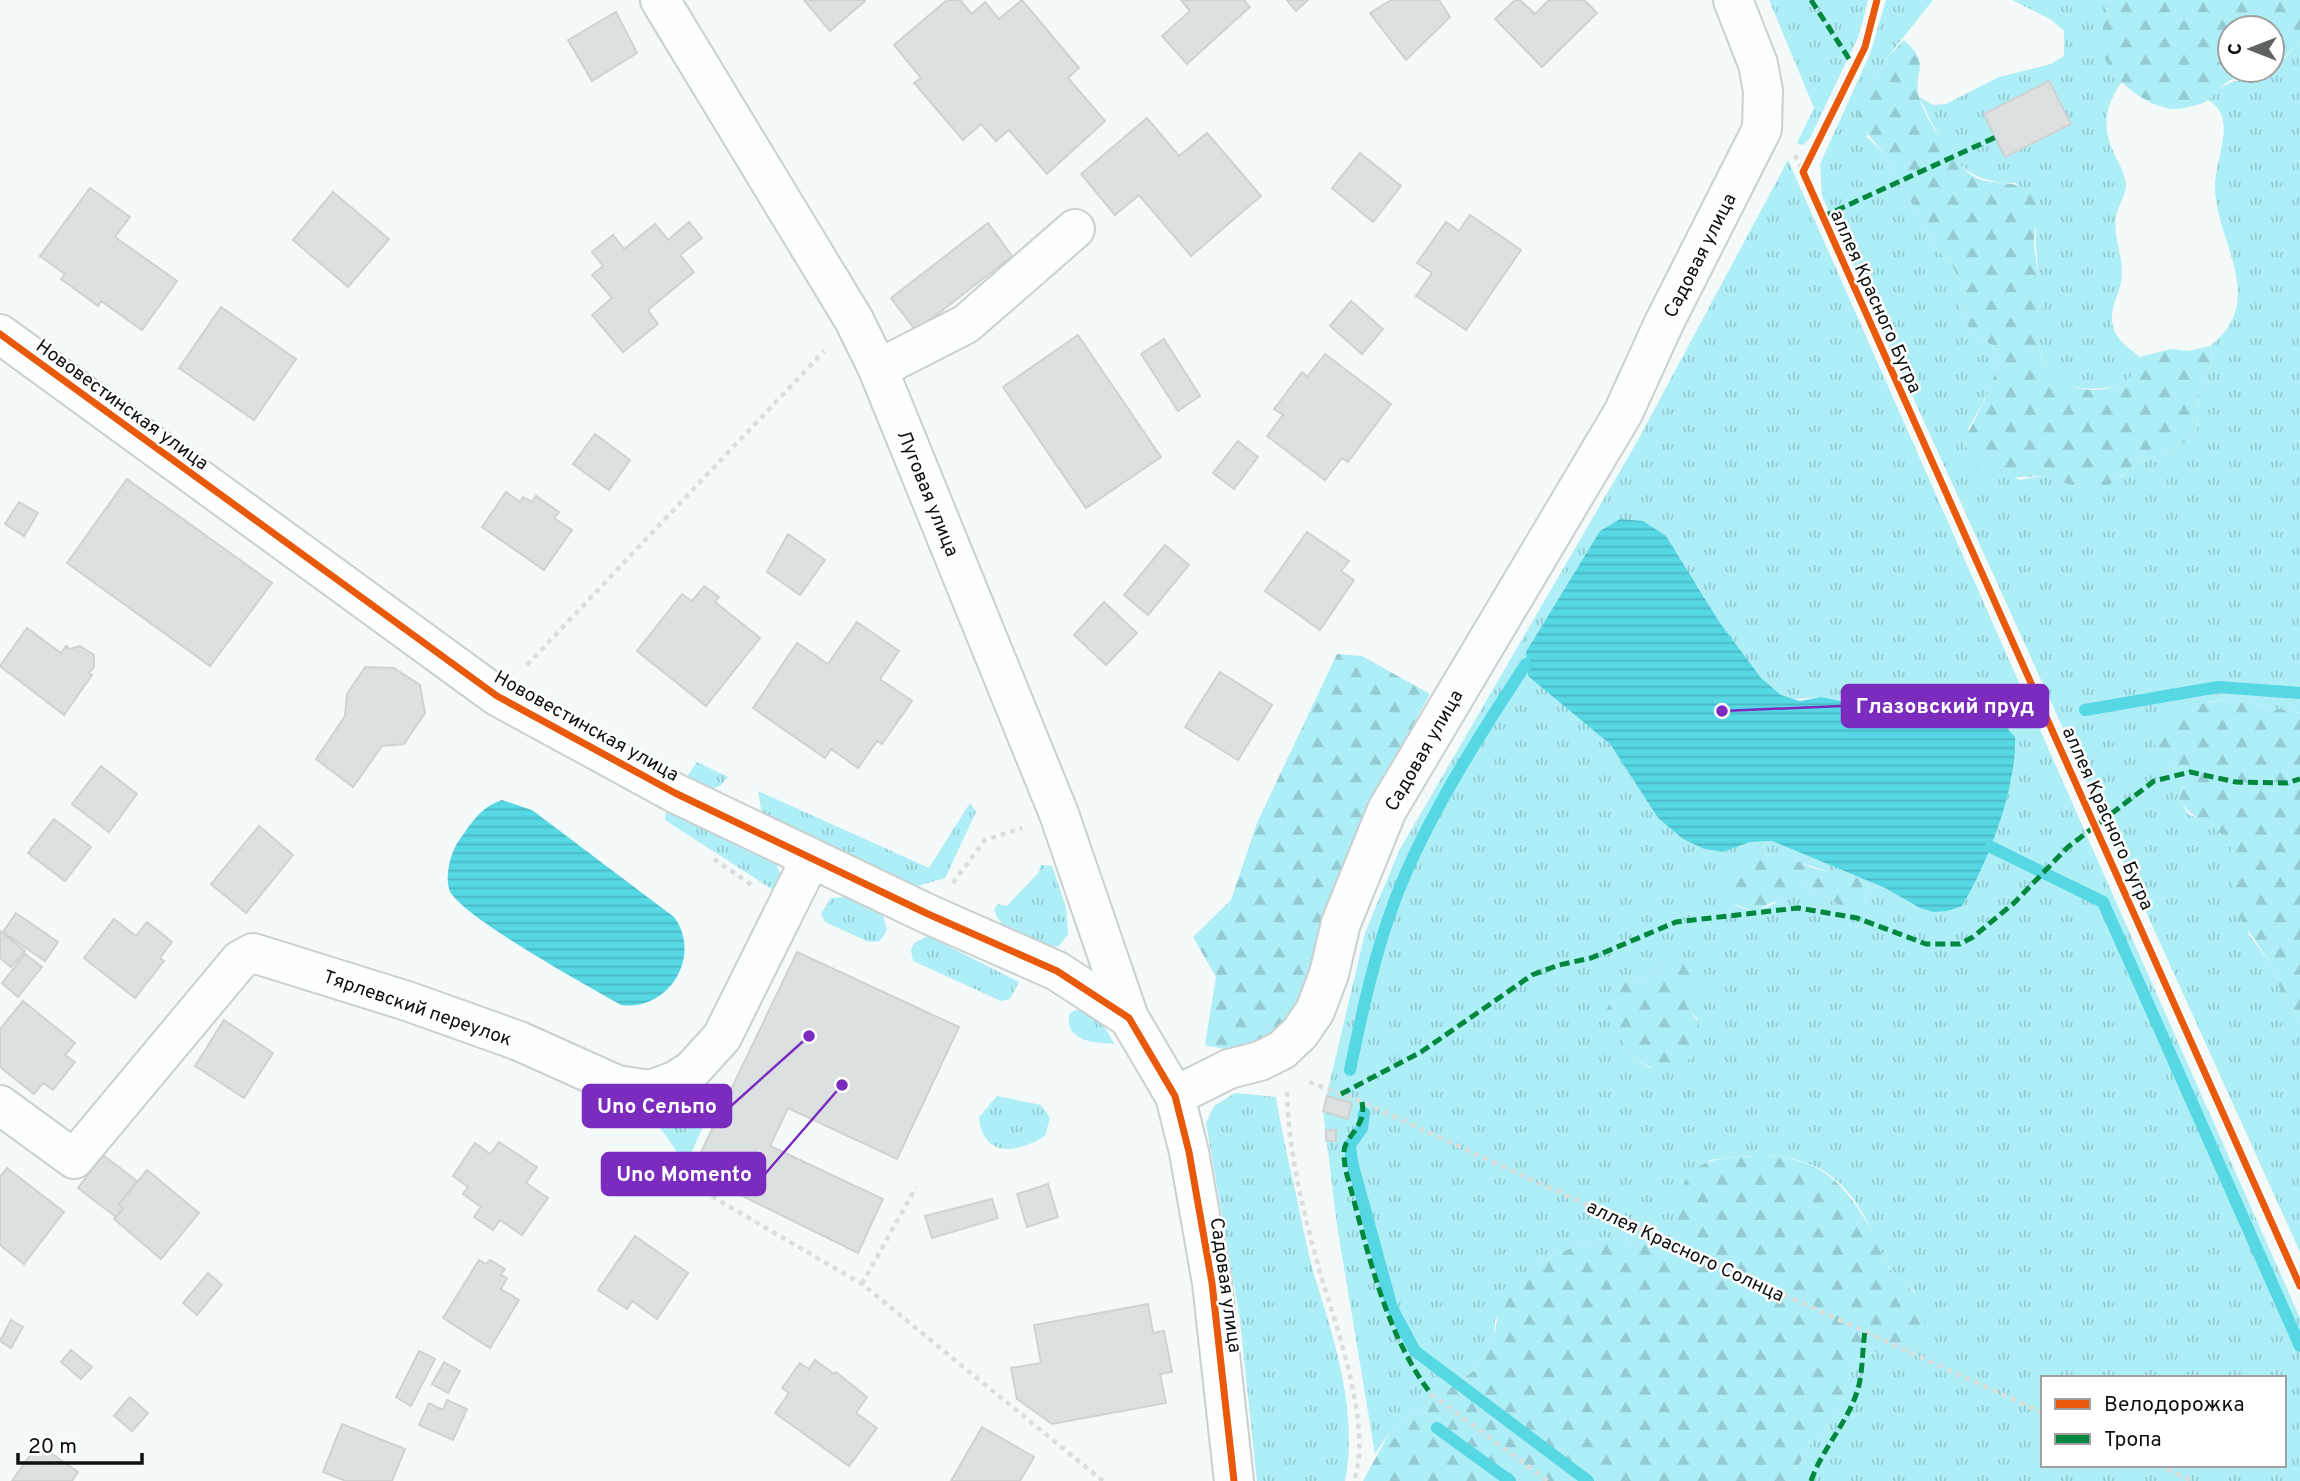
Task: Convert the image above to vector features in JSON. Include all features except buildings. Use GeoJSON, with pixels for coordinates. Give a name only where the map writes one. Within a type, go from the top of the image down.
{"type":"FeatureCollection","features":[{"type":"Feature","properties":{"kind":"street","name":"Луговая улица"},"geometry":{"type":"LineString","coordinates":[[660,0],[854,320],[878,369],[1059,814],[1129,1018]]}},
{"type":"Feature","properties":{"kind":"street","name":"Садовая улица"},"geometry":{"type":"LineString","coordinates":[[1234,1481],[1212,1283],[1191,1164],[1175,1096],[1229,1069],[1260,1061],[1282,1050],[1300,1033],[1315,1011],[1329,974],[1341,923],[1387,810],[1623,413],[1664,323],[1762,129],[1763,91],[1758,64],[1734,0]]}},
{"type":"Feature","properties":{"kind":"street"},"geometry":{"type":"LineString","coordinates":[[878,369],[966,324],[1075,229]]}},
{"type":"Feature","properties":{"kind":"street","name":"Нововестинская улица"},"geometry":{"type":"LineString","coordinates":[[0,334],[497,696],[675,793],[928,914],[1057,971],[1129,1018],[1175,1096]]}},
{"type":"Feature","properties":{"kind":"street","name":"Тярлевский переулок"},"geometry":{"type":"LineString","coordinates":[[0,1105],[83,1165],[240,960],[253,953],[482,1028],[624,1087],[650,1090],[675,1081],[692,1070],[722,1037],[811,858]]}},
{"type":"Feature","properties":{"kind":"path"},"geometry":{"type":"LineString","coordinates":[[497,696],[854,320]]}},
{"type":"Feature","properties":{"kind":"path"},"geometry":{"type":"LineString","coordinates":[[928,914],[985,839],[1059,814]]}},
{"type":"Feature","properties":{"kind":"path"},"geometry":{"type":"LineString","coordinates":[[1286,1087],[1304,1209],[1340,1337],[1358,1426],[1361,1453],[1354,1481]]}},
{"type":"Feature","properties":{"kind":"path"},"geometry":{"type":"LineString","coordinates":[[671,1153],[706,1193],[862,1284],[1103,1481]]}},
{"type":"Feature","properties":{"kind":"path"},"geometry":{"type":"LineString","coordinates":[[862,1284],[916,1187]]}},
{"type":"Feature","properties":{"kind":"path"},"geometry":{"type":"LineString","coordinates":[[1431,1394],[1548,1481]]}},
{"type":"Feature","properties":{"kind":"path"},"geometry":{"type":"LineString","coordinates":[[2162,1467],[2193,1481]]}},
{"type":"Feature","properties":{"kind":"green space"},"geometry":{"type":"Polygon","coordinates":[[[1769,0],[1868,0],[1859,35],[1810,138],[1803,145],[1797,143],[1814,108],[1769,0]]]}},
{"type":"Feature","properties":{"kind":"green space"},"geometry":{"type":"Polygon","coordinates":[[[1886,0],[1933,0],[1886,59],[1865,94],[1867,137],[1884,153],[1937,249],[1950,262],[1960,280],[1962,318],[1974,336],[1992,345],[1999,361],[1989,391],[1968,429],[2019,480],[2043,476],[2083,489],[2119,478],[2143,459],[2170,453],[2197,432],[2199,392],[2213,358],[2210,346],[2227,329],[2236,310],[2238,291],[2215,190],[2224,129],[2217,108],[2208,100],[2228,84],[2286,84],[2286,56],[2300,42],[2300,713],[2230,699],[2209,702],[2169,767],[2177,770],[2183,781],[2179,799],[2188,814],[2215,826],[2230,841],[2249,935],[2270,962],[2284,1000],[2300,1018],[2300,1252],[1822,196],[1820,164],[1870,54],[1886,0]]]}},
{"type":"Feature","properties":{"kind":"green space"},"geometry":{"type":"Polygon","coordinates":[[[2012,0],[2110,0],[2104,43],[2110,63],[2122,82],[2112,98],[2106,123],[2109,141],[2126,185],[2116,216],[2122,273],[2112,322],[2119,338],[2140,357],[2136,371],[2125,384],[2112,387],[2071,386],[2050,373],[2043,361],[2038,340],[2041,303],[2036,241],[2037,205],[2016,183],[1995,182],[1978,177],[1965,169],[1944,145],[1919,97],[1933,105],[1946,104],[1999,77],[2051,64],[2064,56],[2064,31],[2050,19],[2012,0]],[[2049,81],[1984,114],[2005,156],[2071,123],[2049,81]]]}},
{"type":"Feature","properties":{"kind":"green space"},"geometry":{"type":"Polygon","coordinates":[[[2110,0],[2300,0],[2300,42],[2286,55],[2286,14],[2216,14],[2216,84],[2225,84],[2202,103],[2177,109],[2166,108],[2142,98],[2130,90],[2111,70],[2102,48],[2104,23],[2110,0]]]}},
{"type":"Feature","properties":{"kind":"green space"},"geometry":{"type":"Polygon","coordinates":[[[1904,40],[1918,56],[1919,97],[1926,114],[1963,168],[1981,180],[2019,186],[2033,195],[2037,205],[2034,245],[2042,300],[2039,343],[2041,356],[2053,375],[2074,387],[2097,390],[2109,388],[2130,378],[2140,357],[2171,349],[2188,351],[2210,346],[2213,358],[2199,392],[2197,432],[2170,453],[2143,459],[2105,488],[2083,489],[2043,476],[1997,478],[1981,470],[1963,443],[1989,391],[1999,361],[1992,345],[1974,336],[1962,318],[1960,280],[1950,262],[1937,249],[1884,153],[1859,124],[1858,110],[1865,94],[1886,59],[1904,40]]]}},
{"type":"Feature","properties":{"kind":"green space"},"geometry":{"type":"Polygon","coordinates":[[[1788,160],[2300,1318],[2300,1481],[1789,1481],[1811,1444],[1837,1414],[1855,1360],[1893,1345],[1915,1292],[1893,1273],[1862,1212],[1848,1192],[1832,1177],[1814,1166],[1796,1160],[1755,1156],[1710,1160],[1674,1215],[1670,1236],[1658,1246],[1611,1238],[1584,1242],[1532,1266],[1495,1320],[1494,1338],[1475,1370],[1391,1430],[1375,1454],[1337,1225],[1323,1111],[1365,933],[1399,851],[1638,440],[1788,160]],[[1696,583],[1610,744],[1658,818],[1683,839],[1704,849],[1723,852],[1750,842],[1772,841],[1885,888],[1920,908],[2000,812],[2012,778],[1994,721],[1926,725],[1884,717],[1854,703],[1820,697],[1786,697],[1755,672],[1696,583]],[[1766,854],[1732,865],[1732,903],[1752,910],[1761,909],[1803,887],[1845,907],[1864,903],[1868,886],[1818,868],[1766,854]],[[1667,960],[1655,973],[1621,984],[1621,1021],[1626,1044],[1639,1062],[1651,1068],[1698,1019],[1685,1006],[1695,995],[1667,960]]]}},
{"type":"Feature","properties":{"kind":"green space"},"geometry":{"type":"Polygon","coordinates":[[[1337,654],[1362,656],[1430,694],[1372,801],[1297,1014],[1247,1054],[1205,1045],[1216,977],[1193,937],[1231,900],[1257,823],[1337,654]]]}},
{"type":"Feature","properties":{"kind":"green space"},"geometry":{"type":"Polygon","coordinates":[[[2230,699],[2300,713],[2300,1018],[2284,1000],[2270,962],[2235,911],[2230,841],[2184,806],[2179,799],[2182,780],[2177,771],[2164,763],[2155,745],[2158,717],[2177,708],[2230,699]]]}},
{"type":"Feature","properties":{"kind":"green space"},"geometry":{"type":"Polygon","coordinates":[[[697,762],[728,777],[720,786],[709,790],[684,781],[697,762]]]}},
{"type":"Feature","properties":{"kind":"green space"},"geometry":{"type":"Polygon","coordinates":[[[758,791],[929,868],[970,803],[976,812],[945,878],[914,887],[763,821],[758,791]]]}},
{"type":"Feature","properties":{"kind":"green space"},"geometry":{"type":"Polygon","coordinates":[[[666,810],[775,861],[780,873],[781,895],[665,820],[666,810]]]}},
{"type":"Feature","properties":{"kind":"green space"},"geometry":{"type":"Polygon","coordinates":[[[1778,854],[1815,869],[1846,874],[1863,881],[1868,886],[1864,903],[1847,907],[1804,887],[1790,899],[1770,903],[1755,912],[1732,903],[1723,880],[1732,865],[1758,855],[1778,854]]]}},
{"type":"Feature","properties":{"kind":"green space"},"geometry":{"type":"Polygon","coordinates":[[[1041,865],[1052,866],[1066,907],[1068,934],[1059,946],[1030,943],[1020,938],[1004,926],[994,910],[998,904],[1007,906],[1039,872],[1041,865]]]}},
{"type":"Feature","properties":{"kind":"green space"},"geometry":{"type":"Polygon","coordinates":[[[847,897],[883,916],[887,930],[880,941],[869,942],[825,922],[821,914],[831,898],[847,897]]]}},
{"type":"Feature","properties":{"kind":"green space"},"geometry":{"type":"Polygon","coordinates":[[[928,936],[1019,982],[1010,999],[1001,1001],[913,961],[911,950],[914,943],[928,936]]]}},
{"type":"Feature","properties":{"kind":"green space"},"geometry":{"type":"Polygon","coordinates":[[[1678,956],[1693,963],[1702,978],[1695,995],[1686,1006],[1699,1025],[1700,1042],[1693,1055],[1680,1065],[1663,1068],[1646,1065],[1632,1054],[1622,1034],[1610,1025],[1607,1009],[1621,984],[1655,973],[1667,960],[1678,956]]]}},
{"type":"Feature","properties":{"kind":"green space"},"geometry":{"type":"Polygon","coordinates":[[[1079,1009],[1100,1022],[1114,1044],[1082,1039],[1071,1030],[1070,1013],[1079,1009]]]}},
{"type":"Feature","properties":{"kind":"green space"},"geometry":{"type":"Polygon","coordinates":[[[688,1093],[711,1108],[686,1165],[645,1106],[675,1118],[688,1093]]]}},
{"type":"Feature","properties":{"kind":"green space"},"geometry":{"type":"Polygon","coordinates":[[[1235,1093],[1276,1097],[1309,1256],[1343,1380],[1349,1430],[1345,1481],[1257,1481],[1240,1320],[1206,1123],[1214,1106],[1235,1093]]]}},
{"type":"Feature","properties":{"kind":"green space"},"geometry":{"type":"Polygon","coordinates":[[[997,1096],[1041,1105],[1050,1118],[1045,1136],[1013,1149],[1003,1149],[987,1140],[979,1117],[997,1096]]]}},
{"type":"Feature","properties":{"kind":"green space"},"geometry":{"type":"Polygon","coordinates":[[[1758,1156],[1800,1161],[1830,1177],[1843,1189],[1865,1220],[1890,1269],[1922,1301],[1926,1316],[1924,1324],[1914,1336],[1855,1360],[1837,1414],[1811,1444],[1789,1481],[1363,1481],[1391,1430],[1475,1370],[1494,1338],[1500,1303],[1513,1282],[1532,1266],[1584,1242],[1611,1238],[1659,1246],[1668,1235],[1679,1195],[1692,1172],[1713,1161],[1758,1156]]]}},
{"type":"Feature","properties":{"kind":"water"},"geometry":{"type":"Polygon","coordinates":[[[1620,519],[1643,521],[1666,536],[1720,623],[1761,678],[1781,695],[1800,701],[1821,697],[1861,705],[1886,718],[1920,723],[1964,726],[1993,721],[2004,725],[2015,737],[2011,778],[1999,824],[1982,868],[1962,906],[1933,912],[1920,908],[1885,888],[1772,841],[1750,842],[1723,852],[1704,849],[1683,839],[1658,818],[1610,744],[1528,676],[1526,652],[1600,531],[1620,519]]]}},
{"type":"Feature","properties":{"kind":"water"},"geometry":{"type":"Polygon","coordinates":[[[502,800],[532,810],[674,917],[682,932],[685,948],[676,978],[666,991],[653,1000],[638,1005],[621,1005],[527,950],[457,901],[448,883],[448,869],[454,850],[478,815],[502,800]]]}},
{"type":"Feature","properties":{"kind":"waterway"},"geometry":{"type":"LineString","coordinates":[[1350,1070],[1375,963],[1407,870],[1454,779],[1526,664]]}},
{"type":"Feature","properties":{"kind":"waterway"},"geometry":{"type":"LineString","coordinates":[[2085,710],[2218,687],[2300,693]]}},
{"type":"Feature","properties":{"kind":"waterway"},"geometry":{"type":"LineString","coordinates":[[1991,847],[2103,902],[2300,1346]]}},
{"type":"Feature","properties":{"kind":"waterway"},"geometry":{"type":"LineString","coordinates":[[1364,1113],[1362,1128],[1350,1145],[1352,1162],[1392,1308],[1415,1351],[1588,1481]]}},
{"type":"Feature","properties":{"kind":"waterway"},"geometry":{"type":"LineString","coordinates":[[1437,1428],[1510,1481]]}},
{"type":"Feature","properties":{"kind":"marked path"},"geometry":{"type":"LineString","coordinates":[[1811,0],[1855,68]]}},
{"type":"Feature","properties":{"kind":"marked path"},"geometry":{"type":"LineString","coordinates":[[1822,217],[1996,137]]}},
{"type":"Feature","properties":{"kind":"marked path"},"geometry":{"type":"LineString","coordinates":[[1341,1094],[1421,1052],[1532,975],[1559,965],[1591,958],[1676,922],[1798,908],[1857,918],[1926,944],[1960,944],[1973,937],[2014,903],[2068,847],[2154,781],[2190,772],[2236,782],[2286,783],[2300,779]]}},
{"type":"Feature","properties":{"kind":"marked path"},"geometry":{"type":"LineString","coordinates":[[1362,1102],[1361,1120],[1345,1147],[1345,1168],[1388,1314],[1414,1369],[1431,1394]]}},
{"type":"Feature","properties":{"kind":"marked path"},"geometry":{"type":"LineString","coordinates":[[1811,1481],[1857,1392],[1865,1331]]}},
{"type":"Feature","properties":{"kind":"cycle path","name":"аллея Красного Бугра"},"geometry":{"type":"LineString","coordinates":[[1877,0],[1865,47],[1803,172],[2300,1286]]}},
{"type":"Feature","properties":{"kind":"cycle path"},"geometry":{"type":"LineString","coordinates":[[0,334],[497,696],[675,793],[928,914],[1057,971],[1129,1018],[1175,1096],[1189,1152],[1212,1283],[1234,1481]]}},
{"type":"Feature","properties":{"kind":"place","name":"Глазовский пруд"},"geometry":{"type":"Point","coordinates":[1722,711]}},
{"type":"Feature","properties":{"kind":"place","name":"Uno Сельпо"},"geometry":{"type":"Point","coordinates":[809,1036]}},
{"type":"Feature","properties":{"kind":"place","name":"Uno Momento"},"geometry":{"type":"Point","coordinates":[842,1085]}}]}
